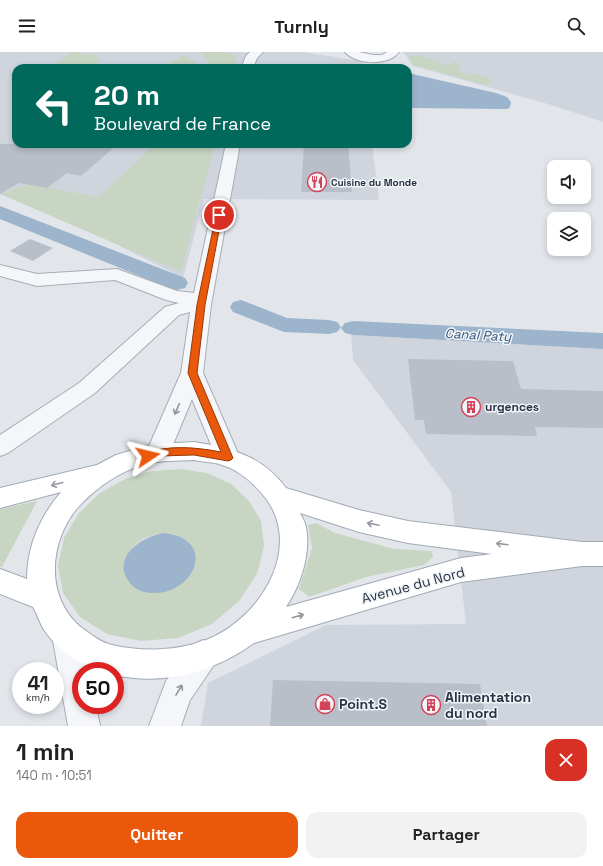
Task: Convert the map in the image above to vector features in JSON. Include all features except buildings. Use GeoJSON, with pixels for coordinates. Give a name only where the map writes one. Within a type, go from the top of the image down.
{"type":"FeatureCollection","features":[{"type":"Feature","properties":{"kind":"main road"},"geometry":{"type":"LineString","coordinates":[[194,451],[228,458],[257,473],[280,496],[291,520],[294,548],[288,577],[273,606],[247,631],[227,645],[203,655],[166,664],[129,663],[94,654],[67,635],[49,613],[40,586],[41,555],[52,524],[71,498],[89,482],[127,461],[158,453],[194,451]]}},
{"type":"Feature","properties":{"kind":"main road"},"geometry":{"type":"LineString","coordinates":[[0,498],[108,471]]}},
{"type":"Feature","properties":{"kind":"main road","name":"Avenue du Nord"},"geometry":{"type":"LineString","coordinates":[[280,496],[359,521],[408,532],[592,554]]}},
{"type":"Feature","properties":{"kind":"main road","name":"Avenue du Nord"},"geometry":{"type":"LineString","coordinates":[[247,631],[461,570],[592,554]]}},
{"type":"Feature","properties":{"kind":"main road"},"geometry":{"type":"LineString","coordinates":[[0,581],[44,598]]}},
{"type":"Feature","properties":{"kind":"street"},"geometry":{"type":"LineString","coordinates":[[351,52],[361,57],[375,58],[387,56],[393,52]]}},
{"type":"Feature","properties":{"kind":"street"},"geometry":{"type":"LineString","coordinates":[[248,64],[251,53]]}},
{"type":"Feature","properties":{"kind":"street"},"geometry":{"type":"LineString","coordinates":[[158,453],[192,373],[201,303],[232,148]]}},
{"type":"Feature","properties":{"kind":"street"},"geometry":{"type":"LineString","coordinates":[[0,270],[37,280],[117,274],[173,296],[201,303]]}},
{"type":"Feature","properties":{"kind":"street"},"geometry":{"type":"LineString","coordinates":[[0,448],[86,388],[172,311],[201,303]]}},
{"type":"Feature","properties":{"kind":"street"},"geometry":{"type":"LineString","coordinates":[[192,373],[228,458]]}},
{"type":"Feature","properties":{"kind":"street"},"geometry":{"type":"LineString","coordinates":[[67,635],[84,726]]}},
{"type":"Feature","properties":{"kind":"street"},"geometry":{"type":"LineString","coordinates":[[165,726],[177,692],[203,655]]}},
{"type":"Feature","properties":{"kind":"shaded area"},"geometry":{"type":"Polygon","coordinates":[[[0,52],[302,52],[362,61],[362,64],[12,64],[12,148],[372,148],[379,200],[204,199],[183,278],[74,223],[0,194],[0,52]]]}},
{"type":"Feature","properties":{"kind":"shaded area"},"geometry":{"type":"Polygon","coordinates":[[[403,52],[603,52],[603,122],[548,104],[413,66],[403,52]]]}},
{"type":"Feature","properties":{"kind":"shaded area"},"geometry":{"type":"Polygon","coordinates":[[[351,335],[603,349],[603,726],[201,726],[208,683],[326,625],[466,624],[451,492],[353,360],[351,335]]]}},
{"type":"Feature","properties":{"kind":"green space"},"geometry":{"type":"Polygon","coordinates":[[[72,52],[94,55],[101,59],[94,64],[56,64],[72,52]]]}},
{"type":"Feature","properties":{"kind":"green space"},"geometry":{"type":"Polygon","coordinates":[[[200,52],[224,52],[237,55],[235,64],[210,64],[200,52]]]}},
{"type":"Feature","properties":{"kind":"green space"},"geometry":{"type":"Polygon","coordinates":[[[182,55],[196,64],[170,64],[182,55]]]}},
{"type":"Feature","properties":{"kind":"green space"},"geometry":{"type":"Polygon","coordinates":[[[420,55],[447,65],[455,61],[461,69],[457,71],[470,76],[477,73],[491,79],[492,83],[485,85],[414,65],[408,56],[420,55]]]}},
{"type":"Feature","properties":{"kind":"green space"},"geometry":{"type":"Polygon","coordinates":[[[151,148],[214,148],[181,272],[0,194],[27,184],[99,197],[151,148]]]}},
{"type":"Feature","properties":{"kind":"green space"},"geometry":{"type":"Polygon","coordinates":[[[181,469],[207,473],[231,484],[249,501],[261,521],[264,546],[257,574],[239,601],[212,624],[178,638],[141,641],[107,634],[80,617],[63,593],[58,566],[64,538],[79,513],[100,493],[125,479],[153,471],[181,469]],[[169,533],[149,537],[136,544],[131,549],[128,556],[125,572],[191,544],[179,536],[169,533]]]}},
{"type":"Feature","properties":{"kind":"green space"},"geometry":{"type":"Polygon","coordinates":[[[37,501],[2,567],[0,567],[0,509],[37,501]]]}},
{"type":"Feature","properties":{"kind":"green space"},"geometry":{"type":"Polygon","coordinates":[[[316,523],[335,533],[394,549],[432,551],[433,557],[424,565],[366,577],[309,597],[299,589],[312,548],[308,525],[316,523]]]}},
{"type":"Feature","properties":{"kind":"water"},"geometry":{"type":"Polygon","coordinates":[[[412,74],[496,93],[507,97],[511,102],[508,109],[412,108],[412,74]]]}},
{"type":"Feature","properties":{"kind":"water"},"geometry":{"type":"Polygon","coordinates":[[[165,533],[181,537],[191,545],[195,555],[195,566],[189,576],[180,585],[168,591],[153,593],[135,588],[126,577],[124,568],[125,559],[137,544],[155,535],[165,533]]]}},
{"type":"Feature","properties":{"kind":"waterway"},"geometry":{"type":"LineString","coordinates":[[0,212],[177,283]]}},
{"type":"Feature","properties":{"kind":"waterway","name":"Canal Paty"},"geometry":{"type":"LineString","coordinates":[[241,307],[284,325],[329,327]]}},
{"type":"Feature","properties":{"kind":"waterway","name":"Canal Paty"},"geometry":{"type":"LineString","coordinates":[[353,328],[603,341]]}},
{"type":"Feature","properties":{"kind":"place","name":"Cuisine du Monde"},"geometry":{"type":"Point","coordinates":[317,182]}},
{"type":"Feature","properties":{"kind":"place","name":"urgences"},"geometry":{"type":"Point","coordinates":[471,407]}},
{"type":"Feature","properties":{"kind":"place","name":"Point.S"},"geometry":{"type":"Point","coordinates":[325,704]}},
{"type":"Feature","properties":{"kind":"place","name":"Alimentation du nord"},"geometry":{"type":"Point","coordinates":[431,705]}},
{"type":"Feature","properties":{"kind":"route"},"geometry":{"type":"LineString","coordinates":[[148,456],[158,453],[194,451],[228,458],[192,373],[201,305],[219,215]]}}]}
